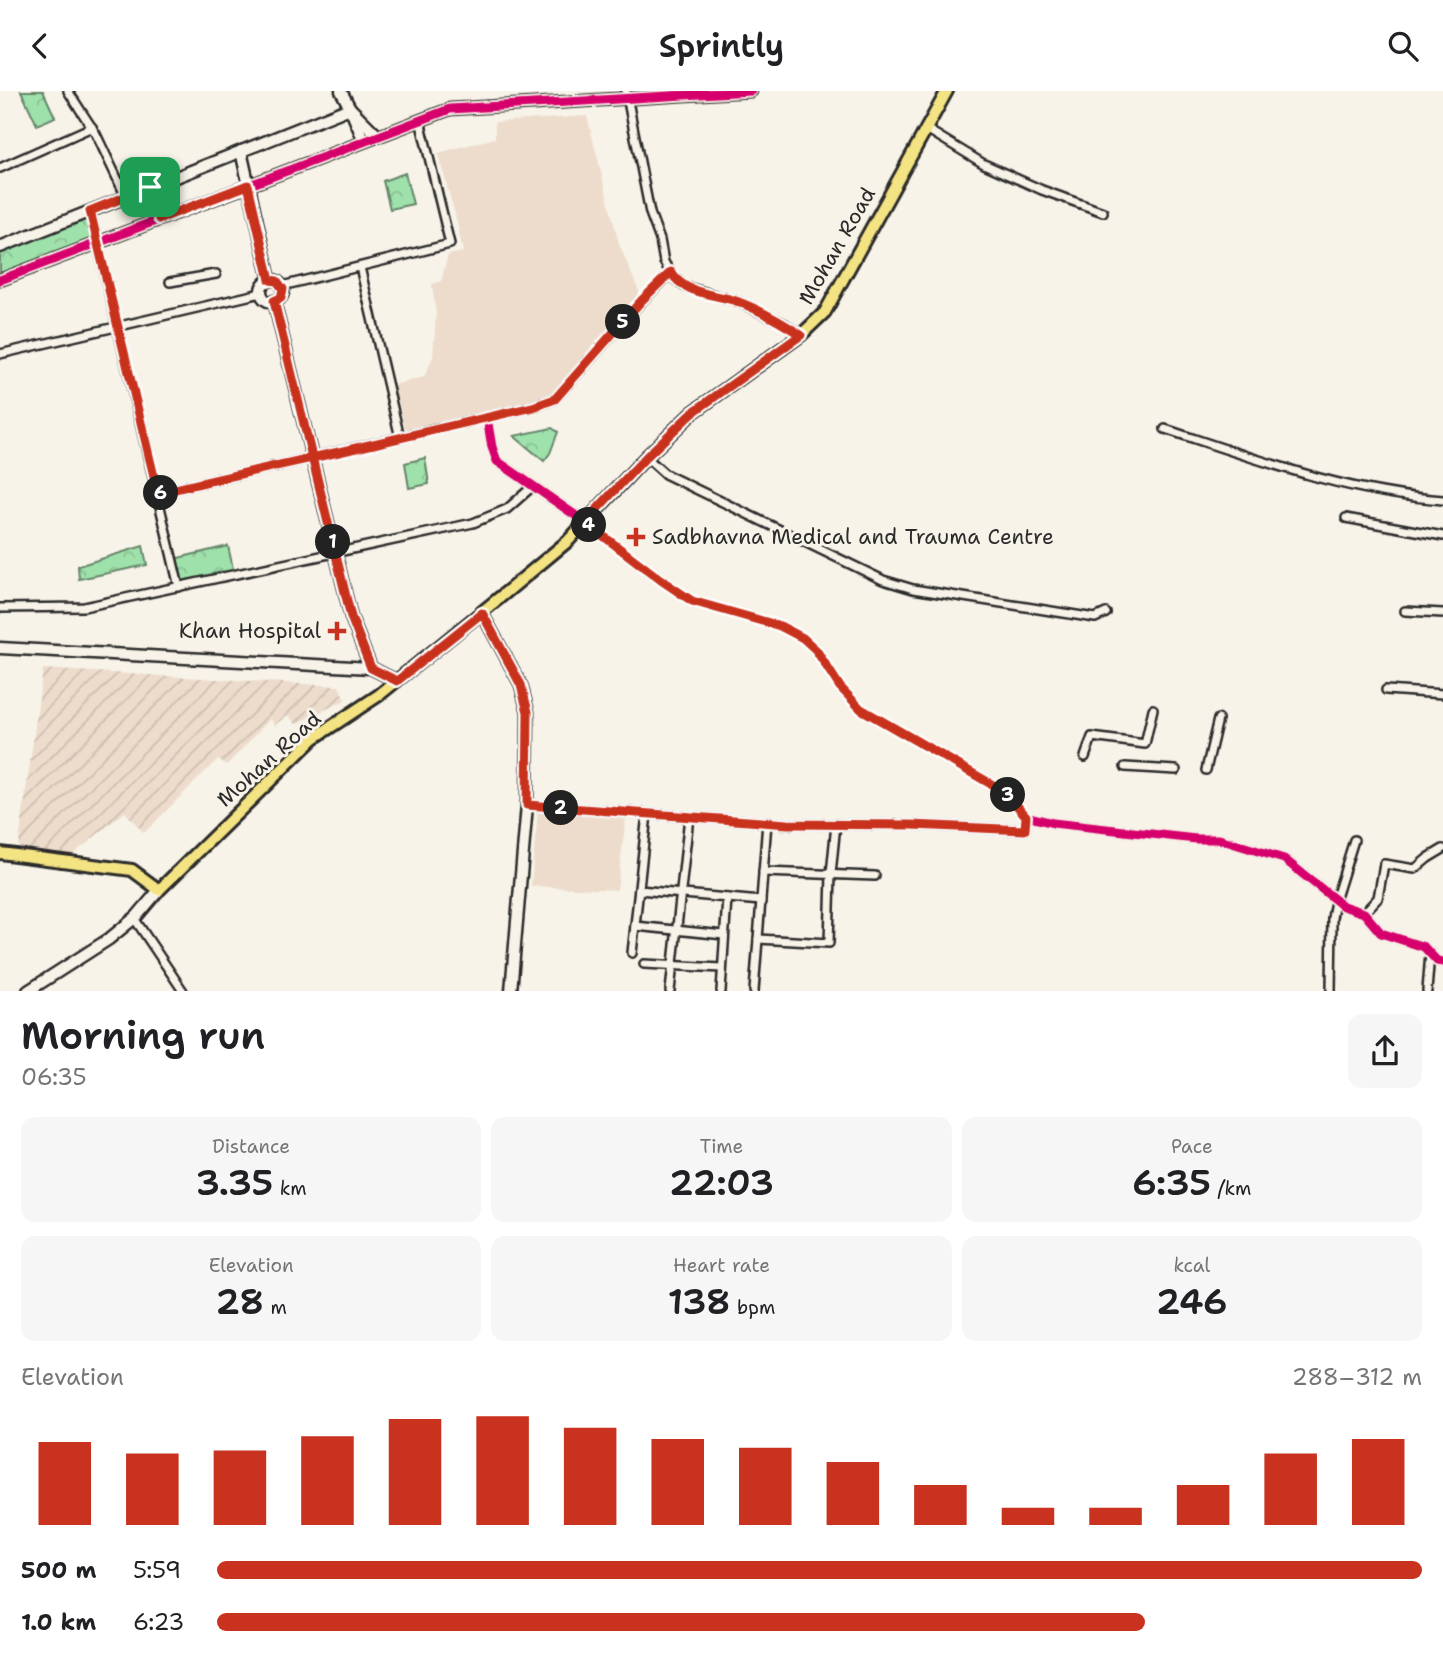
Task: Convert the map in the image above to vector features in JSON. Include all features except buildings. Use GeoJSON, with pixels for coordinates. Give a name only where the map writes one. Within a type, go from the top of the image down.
{"type":"FeatureCollection","features":[{"type":"Feature","properties":{"kind":"main road","name":"Mohan Road"},"geometry":{"type":"LineString","coordinates":[[159,890],[314,738],[397,681],[482,613],[568,541],[646,457],[692,413],[801,335],[825,312],[947,91]]}},
{"type":"Feature","properties":{"kind":"main road"},"geometry":{"type":"LineString","coordinates":[[0,853],[132,870],[159,890]]}},
{"type":"Feature","properties":{"kind":"street"},"geometry":{"type":"LineString","coordinates":[[68,91],[92,127],[126,197]]}},
{"type":"Feature","properties":{"kind":"street"},"geometry":{"type":"LineString","coordinates":[[341,91],[364,141]]}},
{"type":"Feature","properties":{"kind":"street"},"geometry":{"type":"LineString","coordinates":[[0,280],[450,109],[627,95],[751,91]]}},
{"type":"Feature","properties":{"kind":"street"},"geometry":{"type":"LineString","coordinates":[[627,95],[650,213],[660,240],[664,262],[671,272],[684,286],[739,302],[785,324],[801,335]]}},
{"type":"Feature","properties":{"kind":"street"},"geometry":{"type":"LineString","coordinates":[[350,108],[378,136]]}},
{"type":"Feature","properties":{"kind":"street"},"geometry":{"type":"LineString","coordinates":[[0,247],[350,108]]}},
{"type":"Feature","properties":{"kind":"street"},"geometry":{"type":"LineString","coordinates":[[282,285],[450,244],[421,120]]}},
{"type":"Feature","properties":{"kind":"street"},"geometry":{"type":"LineString","coordinates":[[0,168],[92,127]]}},
{"type":"Feature","properties":{"kind":"street"},"geometry":{"type":"LineString","coordinates":[[925,128],[984,164],[1042,190],[1103,212]]}},
{"type":"Feature","properties":{"kind":"street"},"geometry":{"type":"LineString","coordinates":[[241,151],[270,280]]}},
{"type":"Feature","properties":{"kind":"street"},"geometry":{"type":"LineString","coordinates":[[150,187],[159,219]]}},
{"type":"Feature","properties":{"kind":"street"},"geometry":{"type":"LineString","coordinates":[[90,211],[179,587]]}},
{"type":"Feature","properties":{"kind":"street"},"geometry":{"type":"LineString","coordinates":[[360,267],[400,438]]}},
{"type":"Feature","properties":{"kind":"street"},"geometry":{"type":"LineString","coordinates":[[158,493],[487,418],[555,399],[642,300],[671,272]]}},
{"type":"Feature","properties":{"kind":"street"},"geometry":{"type":"LineString","coordinates":[[170,282],[216,274]]}},
{"type":"Feature","properties":{"kind":"street"},"geometry":{"type":"LineString","coordinates":[[261,293],[264,283],[270,280],[282,285]]}},
{"type":"Feature","properties":{"kind":"street"},"geometry":{"type":"LineString","coordinates":[[261,293],[265,299],[274,301],[282,295],[282,285]]}},
{"type":"Feature","properties":{"kind":"street"},"geometry":{"type":"LineString","coordinates":[[0,354],[261,293]]}},
{"type":"Feature","properties":{"kind":"street"},"geometry":{"type":"LineString","coordinates":[[274,301],[351,617],[371,668]]}},
{"type":"Feature","properties":{"kind":"street"},"geometry":{"type":"LineString","coordinates":[[487,418],[497,461],[692,601],[780,626],[803,638],[816,650],[840,687],[861,709],[1005,792],[1026,816],[1053,823],[1196,839],[1219,839],[1247,846],[1284,859],[1335,901],[1364,912],[1381,933],[1424,947],[1437,961],[1443,962]]}},
{"type":"Feature","properties":{"kind":"street"},"geometry":{"type":"LineString","coordinates":[[1165,429],[1326,481],[1396,495],[1443,500]]}},
{"type":"Feature","properties":{"kind":"street"},"geometry":{"type":"LineString","coordinates":[[646,457],[665,474],[883,580],[913,589],[1095,618],[1107,613]]}},
{"type":"Feature","properties":{"kind":"street"},"geometry":{"type":"LineString","coordinates":[[0,608],[84,607],[473,523],[507,509],[533,487]]}},
{"type":"Feature","properties":{"kind":"street"},"geometry":{"type":"LineString","coordinates":[[1346,518],[1443,536]]}},
{"type":"Feature","properties":{"kind":"street"},"geometry":{"type":"LineString","coordinates":[[1405,611],[1443,613]]}},
{"type":"Feature","properties":{"kind":"street"},"geometry":{"type":"LineString","coordinates":[[482,613],[521,685],[528,712],[527,805],[511,991]]}},
{"type":"Feature","properties":{"kind":"street"},"geometry":{"type":"LineString","coordinates":[[0,648],[371,668],[397,681]]}},
{"type":"Feature","properties":{"kind":"street"},"geometry":{"type":"LineString","coordinates":[[1386,689],[1443,694]]}},
{"type":"Feature","properties":{"kind":"street"},"geometry":{"type":"LineString","coordinates":[[1085,757],[1092,737],[1145,744],[1153,709]]}},
{"type":"Feature","properties":{"kind":"street"},"geometry":{"type":"LineString","coordinates":[[1206,770],[1218,719]]}},
{"type":"Feature","properties":{"kind":"street"},"geometry":{"type":"LineString","coordinates":[[1125,767],[1176,770]]}},
{"type":"Feature","properties":{"kind":"street"},"geometry":{"type":"LineString","coordinates":[[527,805],[767,822],[1025,830],[1026,816]]}},
{"type":"Feature","properties":{"kind":"street"},"geometry":{"type":"LineString","coordinates":[[632,953],[647,814]]}},
{"type":"Feature","properties":{"kind":"street"},"geometry":{"type":"LineString","coordinates":[[670,991],[689,817]]}},
{"type":"Feature","properties":{"kind":"street"},"geometry":{"type":"LineString","coordinates":[[754,991],[767,822]]}},
{"type":"Feature","properties":{"kind":"street"},"geometry":{"type":"LineString","coordinates":[[758,939],[829,943],[835,824]]}},
{"type":"Feature","properties":{"kind":"street"},"geometry":{"type":"LineString","coordinates":[[1331,991],[1332,918],[1354,839]]}},
{"type":"Feature","properties":{"kind":"street"},"geometry":{"type":"LineString","coordinates":[[1364,912],[1378,898],[1384,864],[1415,869],[1428,857],[1443,849]]}},
{"type":"Feature","properties":{"kind":"street"},"geometry":{"type":"LineString","coordinates":[[763,872],[875,876]]}},
{"type":"Feature","properties":{"kind":"street"},"geometry":{"type":"LineString","coordinates":[[28,991],[109,939],[134,918],[159,890]]}},
{"type":"Feature","properties":{"kind":"street"},"geometry":{"type":"LineString","coordinates":[[639,890],[761,901]]}},
{"type":"Feature","properties":{"kind":"street"},"geometry":{"type":"LineString","coordinates":[[721,991],[727,898]]}},
{"type":"Feature","properties":{"kind":"street"},"geometry":{"type":"LineString","coordinates":[[134,918],[183,991]]}},
{"type":"Feature","properties":{"kind":"street"},"geometry":{"type":"LineString","coordinates":[[635,926],[724,935]]}},
{"type":"Feature","properties":{"kind":"street"},"geometry":{"type":"LineString","coordinates":[[1427,991],[1430,953]]}},
{"type":"Feature","properties":{"kind":"street"},"geometry":{"type":"LineString","coordinates":[[644,964],[722,968]]}},
{"type":"Feature","properties":{"kind":"shaded area"},"geometry":{"type":"Polygon","coordinates":[[[587,116],[619,244],[641,296],[553,394],[534,402],[405,429],[394,385],[424,377],[433,357],[436,314],[432,284],[441,281],[448,255],[463,252],[438,153],[495,138],[495,122],[587,116]]]}},
{"type":"Feature","properties":{"kind":"shaded area"},"geometry":{"type":"Polygon","coordinates":[[[43,669],[339,686],[345,700],[296,724],[288,715],[275,725],[270,719],[227,765],[218,759],[144,833],[125,812],[72,855],[18,849],[43,669]]]}},
{"type":"Feature","properties":{"kind":"shaded area"},"geometry":{"type":"Polygon","coordinates":[[[538,810],[626,818],[617,890],[531,886],[538,810]]]}},
{"type":"Feature","properties":{"kind":"green space"},"geometry":{"type":"Polygon","coordinates":[[[21,91],[43,91],[55,117],[37,125],[21,91]]]}},
{"type":"Feature","properties":{"kind":"green space"},"geometry":{"type":"Polygon","coordinates":[[[405,173],[413,204],[390,209],[383,181],[405,173]]]}},
{"type":"Feature","properties":{"kind":"green space"},"geometry":{"type":"Polygon","coordinates":[[[87,219],[92,240],[0,276],[0,253],[87,219]]]}},
{"type":"Feature","properties":{"kind":"green space"},"geometry":{"type":"Polygon","coordinates":[[[552,428],[558,432],[544,461],[514,436],[552,428]]]}},
{"type":"Feature","properties":{"kind":"green space"},"geometry":{"type":"Polygon","coordinates":[[[425,458],[429,484],[409,488],[405,463],[425,458]]]}},
{"type":"Feature","properties":{"kind":"green space"},"geometry":{"type":"Polygon","coordinates":[[[143,546],[147,565],[79,579],[78,566],[143,546]]]}},
{"type":"Feature","properties":{"kind":"green space"},"geometry":{"type":"Polygon","coordinates":[[[228,546],[234,573],[180,585],[174,559],[228,546]]]}},
{"type":"Feature","properties":{"kind":"cycle path"},"geometry":{"type":"LineString","coordinates":[[0,280],[450,109],[751,91]]}},
{"type":"Feature","properties":{"kind":"cycle path"},"geometry":{"type":"LineString","coordinates":[[487,418],[497,461],[692,601],[780,626],[803,638],[816,650],[840,687],[861,709],[1005,791],[1026,816],[1053,823],[1196,839],[1219,839],[1284,859],[1343,906],[1364,913],[1381,933],[1424,947],[1437,961],[1443,962]]}},
{"type":"Feature","properties":{"kind":"place","name":"Sadbhavna Medical and Trauma Centre"},"geometry":{"type":"Point","coordinates":[636,537]}},
{"type":"Feature","properties":{"kind":"place","name":"Khan Hospital"},"geometry":{"type":"Point","coordinates":[337,631]}},
{"type":"Feature","properties":{"kind":"route"},"geometry":{"type":"LineString","coordinates":[[150,187],[90,211],[158,493],[313,458],[533,407],[555,399],[642,300],[671,272],[684,286],[739,302],[785,324],[801,335],[692,413],[585,522],[692,601],[780,626],[803,638],[816,650],[840,687],[861,709],[1005,792],[1026,816],[1025,830],[912,825],[788,824],[527,805],[528,712],[521,685],[482,613],[397,681],[371,668],[351,617],[328,520],[313,458],[305,425],[274,301],[281,298],[282,285],[270,280],[248,185],[159,219],[150,187]]}}]}
